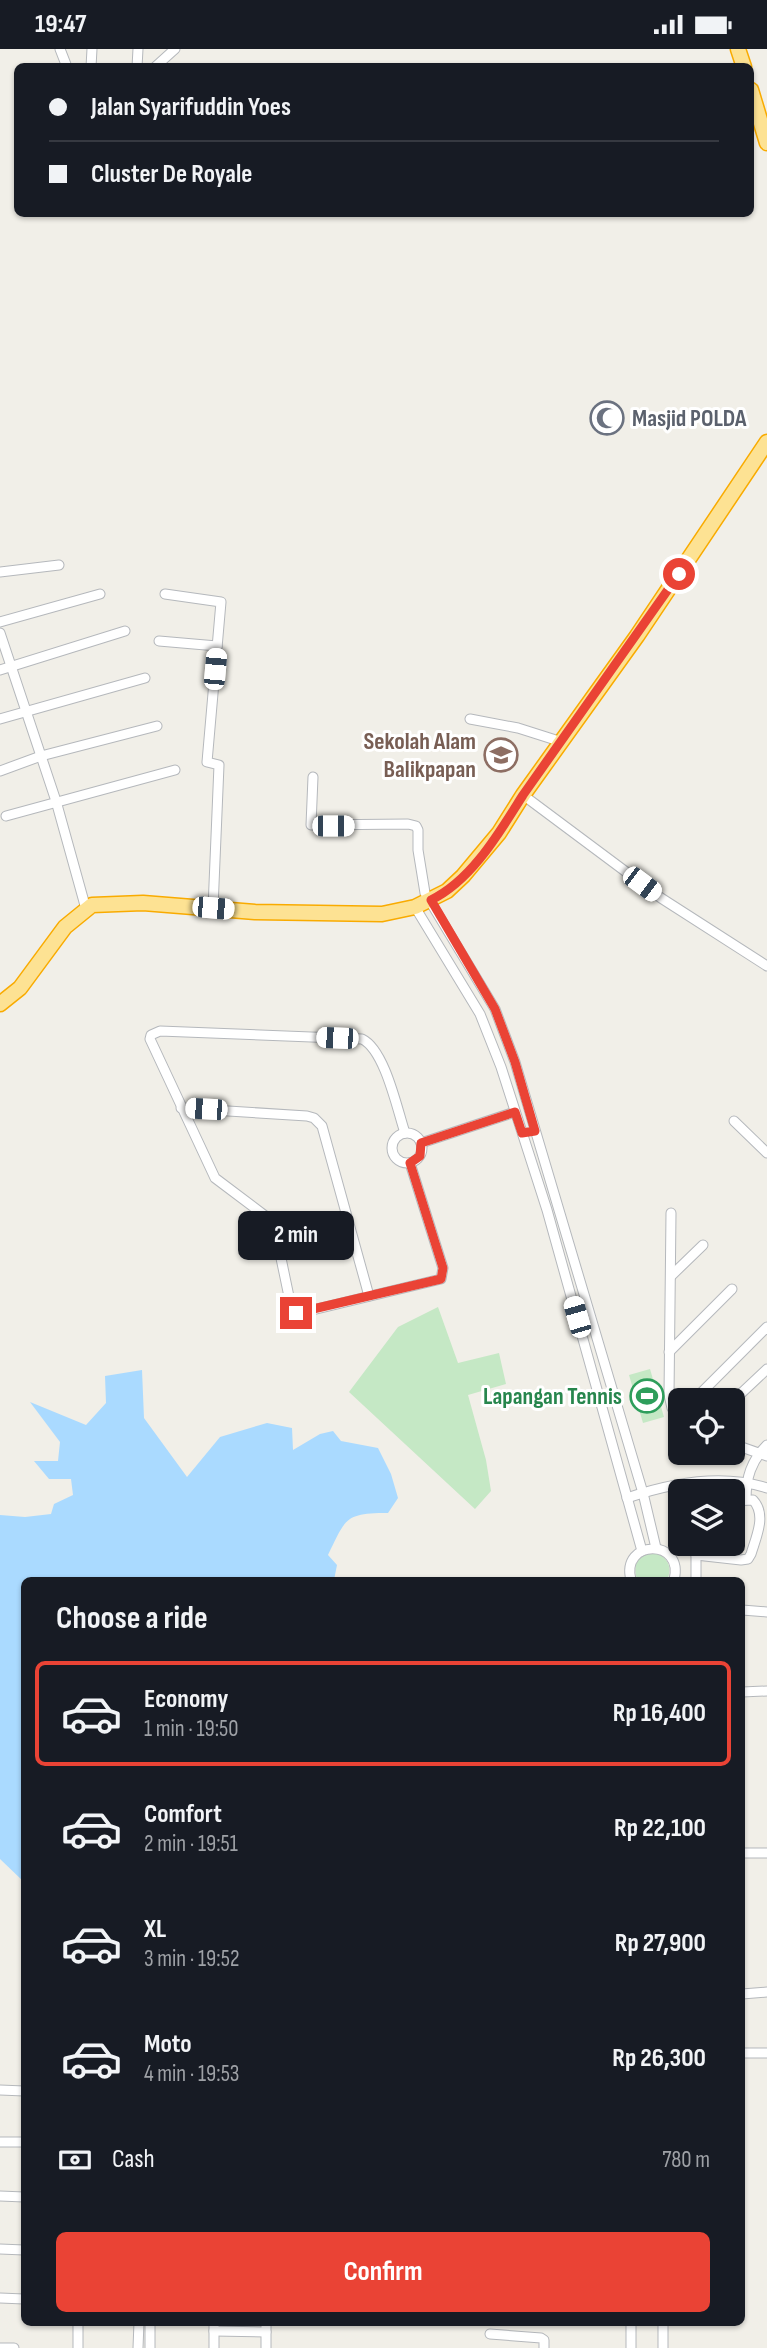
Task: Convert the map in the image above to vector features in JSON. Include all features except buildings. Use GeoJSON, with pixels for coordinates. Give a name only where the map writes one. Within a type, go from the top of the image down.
{"type":"FeatureCollection","features":[{"type":"Feature","properties":{"kind":"highway"},"geometry":{"type":"LineString","coordinates":[[754,100],[767,142]]}},
{"type":"Feature","properties":{"kind":"highway"},"geometry":{"type":"LineString","coordinates":[[0,1003],[20,988],[58,935],[92,905],[143,903],[255,912],[382,914],[415,907],[447,891],[499,833],[767,442]]}},
{"type":"Feature","properties":{"kind":"street"},"geometry":{"type":"LineString","coordinates":[[159,63],[175,49]]}},
{"type":"Feature","properties":{"kind":"street"},"geometry":{"type":"LineString","coordinates":[[0,572],[59,565]]}},
{"type":"Feature","properties":{"kind":"street"},"geometry":{"type":"LineString","coordinates":[[0,622],[100,594]]}},
{"type":"Feature","properties":{"kind":"street"},"geometry":{"type":"LineString","coordinates":[[165,594],[221,602],[207,762],[219,765],[213,908]]}},
{"type":"Feature","properties":{"kind":"street"},"geometry":{"type":"LineString","coordinates":[[0,670],[125,631]]}},
{"type":"Feature","properties":{"kind":"street"},"geometry":{"type":"LineString","coordinates":[[0,633],[56,801],[86,909]]}},
{"type":"Feature","properties":{"kind":"street"},"geometry":{"type":"LineString","coordinates":[[159,641],[217,646]]}},
{"type":"Feature","properties":{"kind":"street"},"geometry":{"type":"LineString","coordinates":[[0,719],[145,678]]}},
{"type":"Feature","properties":{"kind":"street"},"geometry":{"type":"LineString","coordinates":[[470,719],[562,742]]}},
{"type":"Feature","properties":{"kind":"street"},"geometry":{"type":"LineString","coordinates":[[0,771],[41,756],[157,726]]}},
{"type":"Feature","properties":{"kind":"street"},"geometry":{"type":"LineString","coordinates":[[6,816],[175,770]]}},
{"type":"Feature","properties":{"kind":"street"},"geometry":{"type":"LineString","coordinates":[[313,777],[311,825],[408,824],[418,830],[422,886],[495,1009],[516,1067],[643,1493],[656,1548],[671,1558],[676,1569],[675,1577]]}},
{"type":"Feature","properties":{"kind":"street"},"geometry":{"type":"LineString","coordinates":[[523,795],[661,898],[767,966]]}},
{"type":"Feature","properties":{"kind":"street"},"geometry":{"type":"LineString","coordinates":[[415,907],[480,1014],[503,1072],[547,1210],[642,1551]]}},
{"type":"Feature","properties":{"kind":"street"},"geometry":{"type":"LineString","coordinates":[[405,1133],[382,1063],[369,1043],[362,1039],[155,1032],[151,1035],[150,1039],[215,1178],[264,1215],[271,1224],[277,1239],[292,1311],[300,1313],[441,1279],[443,1273],[410,1163]]}},
{"type":"Feature","properties":{"kind":"street"},"geometry":{"type":"LineString","coordinates":[[503,1072],[516,1067]]}},
{"type":"Feature","properties":{"kind":"street"},"geometry":{"type":"LineString","coordinates":[[181,1108],[307,1116],[319,1121],[369,1296]]}},
{"type":"Feature","properties":{"kind":"street"},"geometry":{"type":"LineString","coordinates":[[421,1143],[515,1112]]}},
{"type":"Feature","properties":{"kind":"street"},"geometry":{"type":"LineString","coordinates":[[733,1121],[767,1153]]}},
{"type":"Feature","properties":{"kind":"street"},"geometry":{"type":"LineString","coordinates":[[522,1133],[535,1131]]}},
{"type":"Feature","properties":{"kind":"street"},"geometry":{"type":"LineString","coordinates":[[405,1133],[415,1136],[421,1143],[420,1156],[410,1163],[402,1163],[395,1158],[392,1151],[398,1136],[405,1133]]}},
{"type":"Feature","properties":{"kind":"street"},"geometry":{"type":"LineString","coordinates":[[547,1210],[557,1208]]}},
{"type":"Feature","properties":{"kind":"street"},"geometry":{"type":"LineString","coordinates":[[668,1388],[671,1213]]}},
{"type":"Feature","properties":{"kind":"street"},"geometry":{"type":"LineString","coordinates":[[671,1276],[703,1245]]}},
{"type":"Feature","properties":{"kind":"street"},"geometry":{"type":"LineString","coordinates":[[669,1352],[732,1289]]}},
{"type":"Feature","properties":{"kind":"street"},"geometry":{"type":"LineString","coordinates":[[706,1388],[767,1327]]}},
{"type":"Feature","properties":{"kind":"street"},"geometry":{"type":"LineString","coordinates":[[745,1390],[767,1369]]}},
{"type":"Feature","properties":{"kind":"street"},"geometry":{"type":"LineString","coordinates":[[709,1556],[748,1559],[762,1518],[757,1504],[746,1499],[746,1481],[767,1445]]}},
{"type":"Feature","properties":{"kind":"street"},"geometry":{"type":"LineString","coordinates":[[745,1448],[763,1455]]}},
{"type":"Feature","properties":{"kind":"street"},"geometry":{"type":"LineString","coordinates":[[627,1498],[717,1479],[746,1481],[767,1488]]}},
{"type":"Feature","properties":{"kind":"street"},"geometry":{"type":"LineString","coordinates":[[631,1577],[629,1567],[636,1555],[656,1548]]}},
{"type":"Feature","properties":{"kind":"street"},"geometry":{"type":"LineString","coordinates":[[696,1556],[696,1577]]}},
{"type":"Feature","properties":{"kind":"street"},"geometry":{"type":"LineString","coordinates":[[745,1610],[767,1612]]}},
{"type":"Feature","properties":{"kind":"street"},"geometry":{"type":"LineString","coordinates":[[745,1692],[767,1691]]}},
{"type":"Feature","properties":{"kind":"street"},"geometry":{"type":"LineString","coordinates":[[745,1853],[767,1853]]}},
{"type":"Feature","properties":{"kind":"street"},"geometry":{"type":"LineString","coordinates":[[745,1994],[767,1993]]}},
{"type":"Feature","properties":{"kind":"street"},"geometry":{"type":"LineString","coordinates":[[745,2053],[767,2053]]}},
{"type":"Feature","properties":{"kind":"street"},"geometry":{"type":"LineString","coordinates":[[0,2090],[21,2091]]}},
{"type":"Feature","properties":{"kind":"street"},"geometry":{"type":"LineString","coordinates":[[0,2142],[21,2142]]}},
{"type":"Feature","properties":{"kind":"street"},"geometry":{"type":"LineString","coordinates":[[0,2196],[21,2197]]}},
{"type":"Feature","properties":{"kind":"street"},"geometry":{"type":"LineString","coordinates":[[0,2249],[21,2249]]}},
{"type":"Feature","properties":{"kind":"street"},"geometry":{"type":"LineString","coordinates":[[0,2298],[21,2299]]}},
{"type":"Feature","properties":{"kind":"street"},"geometry":{"type":"LineString","coordinates":[[78,2326],[78,2348]]}},
{"type":"Feature","properties":{"kind":"street"},"geometry":{"type":"LineString","coordinates":[[138,2348],[139,2326]]}},
{"type":"Feature","properties":{"kind":"street"},"geometry":{"type":"LineString","coordinates":[[150,2326],[150,2348]]}},
{"type":"Feature","properties":{"kind":"street"},"geometry":{"type":"LineString","coordinates":[[631,2326],[631,2348]]}},
{"type":"Feature","properties":{"kind":"street"},"geometry":{"type":"LineString","coordinates":[[663,2326],[663,2348]]}},
{"type":"Feature","properties":{"kind":"street"},"geometry":{"type":"LineString","coordinates":[[214,2348],[214,2327],[266,2327],[265,2348]]}},
{"type":"Feature","properties":{"kind":"street"},"geometry":{"type":"LineString","coordinates":[[490,2334],[541,2338],[544,2340],[544,2348]]}},
{"type":"Feature","properties":{"kind":"street"},"geometry":{"type":"LineString","coordinates":[[0,2348],[14,2348]]}},
{"type":"Feature","properties":{"kind":"green space"},"geometry":{"type":"Polygon","coordinates":[[[438,1307],[458,1363],[499,1353],[506,1384],[468,1395],[486,1460],[491,1491],[475,1509],[349,1392],[398,1327],[438,1307]]]}},
{"type":"Feature","properties":{"kind":"green space","name":"Lapangan Tennis"},"geometry":{"type":"Polygon","coordinates":[[[650,1369],[664,1417],[643,1423],[629,1375],[650,1369]]]}},
{"type":"Feature","properties":{"kind":"green space"},"geometry":{"type":"Polygon","coordinates":[[[649,1552],[664,1557],[669,1565],[668,1577],[636,1577],[635,1571],[641,1557],[649,1552]]]}},
{"type":"Feature","properties":{"kind":"water"},"geometry":{"type":"Polygon","coordinates":[[[142,1370],[144,1418],[187,1477],[220,1437],[267,1423],[292,1428],[293,1450],[320,1434],[333,1431],[341,1441],[378,1448],[391,1474],[398,1498],[388,1513],[363,1514],[344,1525],[328,1555],[337,1565],[335,1577],[21,1577],[21,1879],[0,1859],[0,1515],[25,1517],[51,1514],[54,1504],[73,1495],[71,1479],[49,1479],[34,1461],[58,1461],[60,1442],[30,1402],[86,1425],[106,1403],[105,1376],[142,1370]]]}},
{"type":"Feature","properties":{"kind":"place","name":"Masjid POLDA"},"geometry":{"type":"Point","coordinates":[607,418]}},
{"type":"Feature","properties":{"kind":"place","name":"Sekolah Alam Balikpapan"},"geometry":{"type":"Point","coordinates":[501,755]}},
{"type":"Feature","properties":{"kind":"place","name":"Lapangan Tennis"},"geometry":{"type":"Point","coordinates":[647,1396]}},
{"type":"Feature","properties":{"kind":"route"},"geometry":{"type":"LineString","coordinates":[[296,1313],[441,1279],[443,1268],[410,1163],[420,1156],[421,1143],[515,1112],[522,1133],[535,1131],[515,1062],[495,1009],[431,900],[447,891],[463,876],[499,833],[679,574]]}}]}
